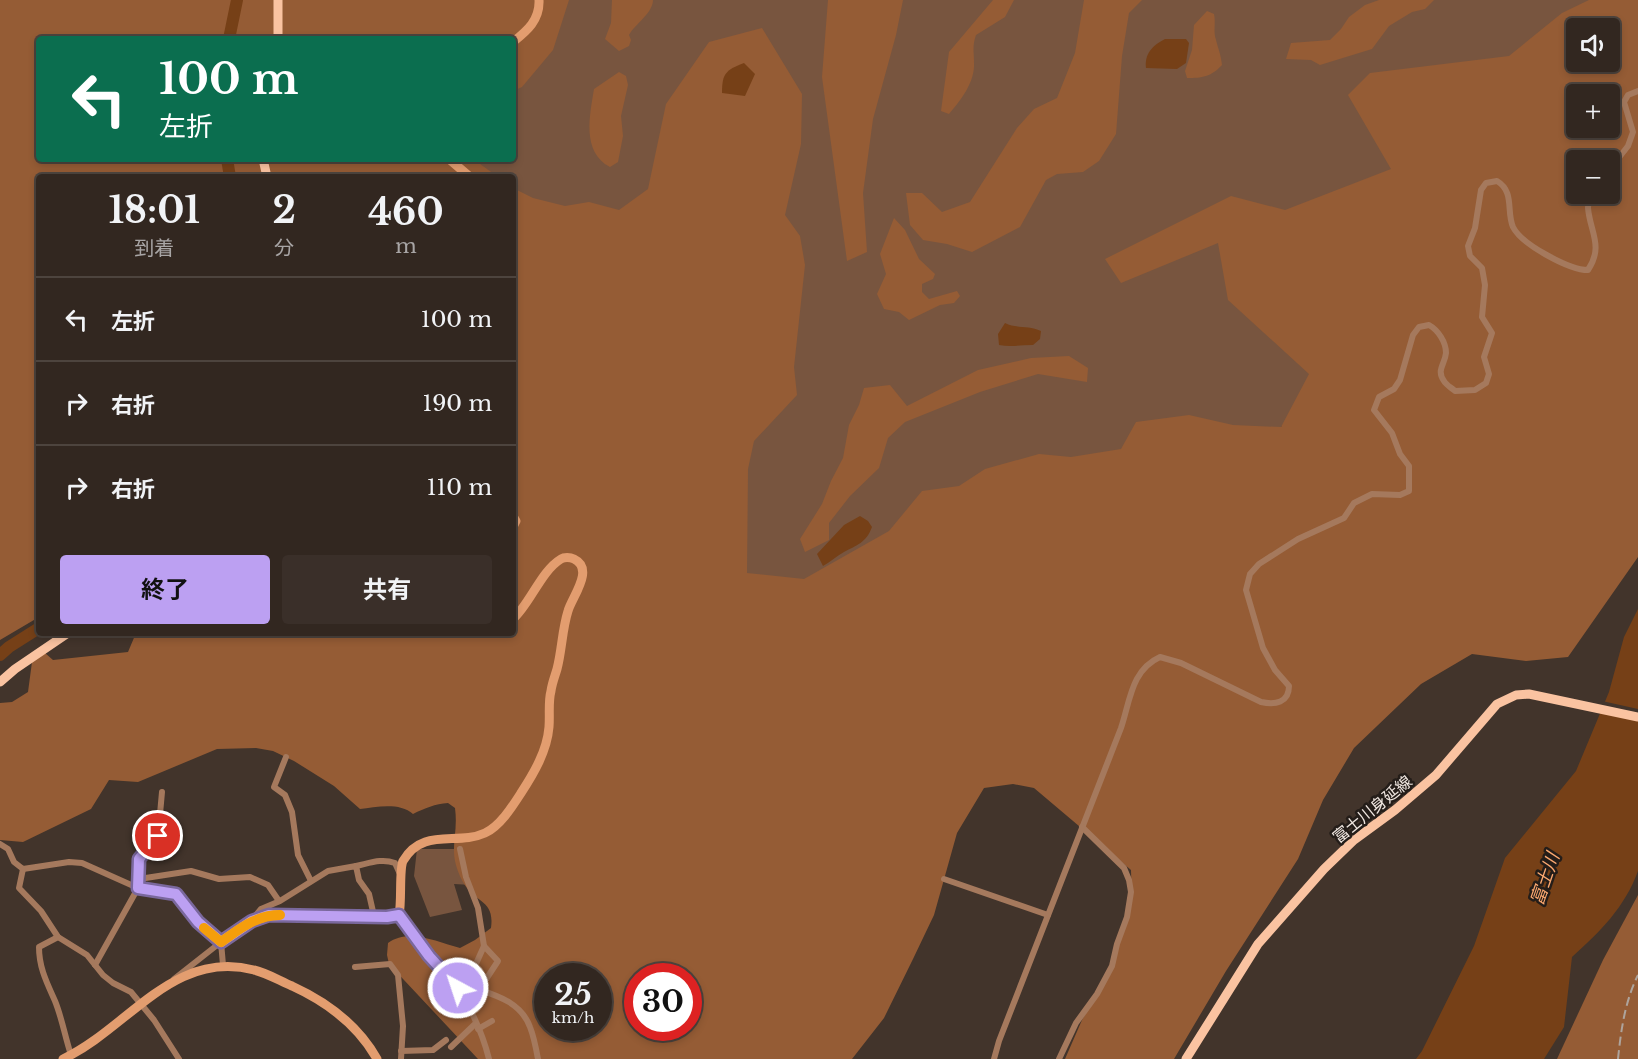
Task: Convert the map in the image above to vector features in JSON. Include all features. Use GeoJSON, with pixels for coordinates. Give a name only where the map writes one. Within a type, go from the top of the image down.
{"type":"FeatureCollection","features":[{"type":"Feature","properties":{"kind":"main road"},"geometry":{"type":"LineString","coordinates":[[278,0],[278,36]]}},
{"type":"Feature","properties":{"kind":"main road"},"geometry":{"type":"LineString","coordinates":[[0,682],[64,636]]}},
{"type":"Feature","properties":{"kind":"main road","name":"富士川身延線"},"geometry":{"type":"LineString","coordinates":[[1186,1059],[1258,944],[1342,850],[1436,775],[1497,704],[1516,695],[1529,694],[1638,717]]}},
{"type":"Feature","properties":{"kind":"street"},"geometry":{"type":"LineString","coordinates":[[516,40],[528,30],[536,19],[539,0]]}},
{"type":"Feature","properties":{"kind":"street"},"geometry":{"type":"LineString","coordinates":[[1620,156],[1628,146],[1633,132],[1624,102],[1628,95],[1638,91]]}},
{"type":"Feature","properties":{"kind":"street"},"geometry":{"type":"LineString","coordinates":[[452,162],[466,174]]}},
{"type":"Feature","properties":{"kind":"street"},"geometry":{"type":"LineString","coordinates":[[994,1059],[1120,728],[1133,682],[1151,660],[1160,657],[1171,659],[1261,702],[1273,705],[1281,702],[1289,693],[1289,686],[1275,670],[1263,648],[1246,590],[1250,574],[1259,564],[1298,539],[1344,518],[1354,503],[1372,494],[1400,495],[1409,491],[1409,466],[1400,454],[1392,433],[1374,410],[1379,397],[1394,389],[1400,380],[1413,335],[1419,327],[1429,325],[1436,329],[1442,339],[1446,352],[1440,370],[1444,381],[1455,391],[1474,390],[1486,383],[1489,374],[1484,357],[1492,333],[1482,317],[1485,285],[1482,268],[1470,256],[1468,246],[1475,228],[1482,190],[1486,183],[1497,181],[1506,190],[1510,217],[1519,236],[1537,249],[1580,270],[1588,270],[1594,262],[1597,248],[1589,204]]}},
{"type":"Feature","properties":{"kind":"street"},"geometry":{"type":"LineString","coordinates":[[489,1059],[486,1046],[458,988],[429,956],[399,915],[401,863],[412,849],[435,838],[477,836],[487,832],[496,825],[522,792],[543,754],[549,726],[550,691],[557,669],[568,611],[583,577],[581,566],[576,559],[569,557],[561,559],[545,575],[516,615]]}},
{"type":"Feature","properties":{"kind":"street"},"geometry":{"type":"LineString","coordinates":[[286,757],[274,787],[285,795],[289,804],[298,855],[311,881]]}},
{"type":"Feature","properties":{"kind":"street"},"geometry":{"type":"LineString","coordinates":[[95,965],[138,888],[139,859],[158,836],[162,792]]}},
{"type":"Feature","properties":{"kind":"street"},"geometry":{"type":"LineString","coordinates":[[1059,1059],[1076,1023],[1097,994],[1112,966],[1127,916],[1131,892],[1124,867],[1082,827]]}},
{"type":"Feature","properties":{"kind":"street"},"geometry":{"type":"LineString","coordinates":[[0,844],[8,849],[14,862],[23,869],[69,862],[82,863],[138,888],[176,894],[198,922],[221,942],[223,965]]}},
{"type":"Feature","properties":{"kind":"street"},"geometry":{"type":"LineString","coordinates":[[460,849],[466,877],[478,908],[484,946],[466,986]]}},
{"type":"Feature","properties":{"kind":"street"},"geometry":{"type":"LineString","coordinates":[[252,921],[261,909],[279,901],[328,871],[376,861],[389,861],[395,863],[402,877]]}},
{"type":"Feature","properties":{"kind":"street"},"geometry":{"type":"LineString","coordinates":[[356,866],[359,880],[369,894],[374,916]]}},
{"type":"Feature","properties":{"kind":"street"},"geometry":{"type":"LineString","coordinates":[[23,869],[19,888],[41,911],[58,937],[87,955],[103,975],[112,982],[131,992],[142,1004],[179,1059]]}},
{"type":"Feature","properties":{"kind":"street"},"geometry":{"type":"LineString","coordinates":[[139,879],[190,871],[219,879],[250,877],[268,885],[279,901]]}},
{"type":"Feature","properties":{"kind":"street"},"geometry":{"type":"LineString","coordinates":[[944,879],[1048,915]]}},
{"type":"Feature","properties":{"kind":"street"},"geometry":{"type":"LineString","coordinates":[[58,937],[39,947],[39,960],[46,986],[55,1001],[67,1057],[252,921],[269,915],[387,917],[399,915]]}},
{"type":"Feature","properties":{"kind":"street"},"geometry":{"type":"LineString","coordinates":[[479,990],[498,961],[484,946]]}},
{"type":"Feature","properties":{"kind":"street"},"geometry":{"type":"LineString","coordinates":[[355,967],[390,964],[395,969],[398,975],[403,1026],[401,1059]]}},
{"type":"Feature","properties":{"kind":"street"},"geometry":{"type":"LineString","coordinates":[[171,981],[195,971],[223,965],[256,970],[324,1002],[365,1041],[377,1059]]}},
{"type":"Feature","properties":{"kind":"street"},"geometry":{"type":"LineString","coordinates":[[449,977],[466,986],[508,1000],[520,1009],[531,1027],[538,1059]]}},
{"type":"Feature","properties":{"kind":"street"},"geometry":{"type":"LineString","coordinates":[[451,1047],[476,1026],[492,1021]]}},
{"type":"Feature","properties":{"kind":"street"},"geometry":{"type":"LineString","coordinates":[[400,1051],[433,1050],[446,1040]]}},
{"type":"Feature","properties":{"kind":"shaded area"},"geometry":{"type":"Polygon","coordinates":[[[0,0],[569,0],[553,50],[522,87],[516,90],[516,36],[36,36],[36,162],[477,162],[494,174],[36,174],[36,619],[0,640],[0,0]]]}},
{"type":"Feature","properties":{"kind":"shaded area"},"geometry":{"type":"Polygon","coordinates":[[[467,0],[1638,0],[1620,18],[1566,18],[1566,72],[1568,72],[1281,427],[752,616],[666,252],[516,232],[516,174],[456,174],[444,162],[516,162],[516,36],[509,36],[467,0]]]}},
{"type":"Feature","properties":{"kind":"shaded area"},"geometry":{"type":"Polygon","coordinates":[[[612,0],[653,0],[647,14],[629,35],[631,40],[629,46],[619,51],[605,39],[611,23],[612,0]]]}},
{"type":"Feature","properties":{"kind":"shaded area"},"geometry":{"type":"Polygon","coordinates":[[[828,0],[903,0],[873,119],[863,193],[867,252],[847,261],[822,77],[828,0]]]}},
{"type":"Feature","properties":{"kind":"shaded area"},"geometry":{"type":"Polygon","coordinates":[[[993,0],[1014,0],[1005,17],[976,35],[974,70],[970,84],[949,114],[941,111],[949,52],[993,0]]]}},
{"type":"Feature","properties":{"kind":"shaded area"},"geometry":{"type":"Polygon","coordinates":[[[1084,0],[1142,0],[1129,13],[1122,56],[1116,134],[1099,161],[1083,172],[1057,174],[1046,180],[1020,227],[972,252],[947,244],[923,240],[910,225],[906,193],[922,193],[942,212],[970,202],[1017,128],[1034,109],[1057,98],[1075,53],[1084,0]]]}},
{"type":"Feature","properties":{"kind":"shaded area"},"geometry":{"type":"Polygon","coordinates":[[[1379,0],[1434,0],[1425,9],[1412,12],[1389,26],[1372,49],[1320,65],[1311,60],[1286,59],[1291,43],[1330,40],[1349,17],[1365,5],[1379,0]]]}},
{"type":"Feature","properties":{"kind":"shaded area"},"geometry":{"type":"Polygon","coordinates":[[[1589,0],[1638,0],[1638,557],[1568,657],[1526,661],[1472,654],[1421,684],[1354,748],[1323,800],[1298,859],[1226,971],[1174,1059],[1065,1059],[1082,1020],[1112,968],[1119,939],[1132,903],[1131,870],[1034,788],[1013,784],[984,788],[957,833],[934,915],[884,1018],[852,1059],[478,1059],[389,964],[387,955],[388,943],[396,939],[414,936],[460,948],[491,928],[490,912],[463,882],[455,862],[455,808],[448,803],[413,814],[408,810],[395,807],[360,809],[334,786],[273,751],[256,748],[217,749],[138,782],[109,780],[91,809],[23,842],[0,840],[0,703],[12,702],[28,692],[32,662],[45,653],[53,660],[128,652],[135,636],[516,636],[516,190],[533,198],[565,206],[589,202],[619,210],[648,189],[666,104],[709,42],[762,28],[802,94],[801,144],[785,215],[800,236],[805,265],[794,367],[797,395],[754,441],[748,469],[747,573],[804,579],[889,531],[922,491],[959,486],[985,469],[1039,454],[1071,457],[1121,449],[1136,422],[1189,415],[1233,425],[1281,427],[1309,374],[1228,300],[1218,243],[1121,283],[1105,259],[1231,196],[1285,210],[1391,169],[1348,95],[1370,73],[1509,56],[1562,13],[1589,0]]]}},
{"type":"Feature","properties":{"kind":"shaded area"},"geometry":{"type":"Polygon","coordinates":[[[1207,11],[1214,14],[1215,37],[1222,65],[1206,76],[1187,78],[1185,71],[1192,50],[1194,25],[1207,11]]]}},
{"type":"Feature","properties":{"kind":"shaded area"},"geometry":{"type":"Polygon","coordinates":[[[619,72],[626,76],[628,85],[621,116],[623,136],[618,162],[610,167],[595,152],[591,142],[590,121],[594,89],[619,72]]]}},
{"type":"Feature","properties":{"kind":"shaded area"},"geometry":{"type":"Polygon","coordinates":[[[894,218],[905,230],[919,259],[935,274],[933,279],[922,284],[922,292],[929,299],[957,291],[960,296],[954,303],[940,305],[909,320],[899,312],[884,309],[877,294],[886,274],[880,254],[894,218]]]}},
{"type":"Feature","properties":{"kind":"shaded area"},"geometry":{"type":"Polygon","coordinates":[[[1069,356],[1088,368],[1087,382],[1038,374],[980,392],[905,422],[888,438],[879,468],[850,496],[829,523],[829,540],[805,552],[800,539],[822,504],[843,458],[849,425],[864,388],[890,385],[907,406],[978,370],[1031,358],[1069,356]]]}},
{"type":"Feature","properties":{"kind":"shaded area"},"geometry":{"type":"Polygon","coordinates":[[[417,849],[484,849],[472,885],[454,884],[462,910],[430,917],[414,876],[417,849]]]}},
{"type":"Feature","properties":{"kind":"shaded area"},"geometry":{"type":"Polygon","coordinates":[[[1638,895],[1638,1059],[1557,1059],[1603,960],[1638,895]]]}},
{"type":"Feature","properties":{"kind":"water"},"geometry":{"type":"Polygon","coordinates":[[[1165,39],[1186,39],[1189,43],[1186,63],[1177,69],[1146,68],[1146,58],[1150,51],[1165,39]]]}},
{"type":"Feature","properties":{"kind":"water"},"geometry":{"type":"Polygon","coordinates":[[[744,63],[755,74],[745,96],[722,93],[726,73],[744,63]]]}},
{"type":"Feature","properties":{"kind":"water"},"geometry":{"type":"Polygon","coordinates":[[[1005,323],[1041,331],[1040,339],[1033,345],[999,345],[998,334],[1005,323]]]}},
{"type":"Feature","properties":{"kind":"water"},"geometry":{"type":"Polygon","coordinates":[[[860,516],[872,527],[867,537],[823,566],[817,554],[844,525],[860,516]]]}},
{"type":"Feature","properties":{"kind":"water","name":"富士川"},"geometry":{"type":"Polygon","coordinates":[[[1638,609],[1638,871],[1633,884],[1611,918],[1572,957],[1564,1027],[1544,1059],[1416,1059],[1474,946],[1505,858],[1576,771],[1609,692],[1624,637],[1638,609]]]}},
{"type":"Feature","properties":{"kind":"pier"},"geometry":{"type":"Polygon","coordinates":[[[1602,701],[1638,709],[1638,721],[1597,712],[1602,701]]]}},
{"type":"Feature","properties":{"kind":"waterway"},"geometry":{"type":"LineString","coordinates":[[230,36],[237,0]]}},
{"type":"Feature","properties":{"kind":"waterway"},"geometry":{"type":"LineString","coordinates":[[228,162],[230,174]]}},
{"type":"Feature","properties":{"kind":"waterway"},"geometry":{"type":"LineString","coordinates":[[0,655],[36,630]]}},
{"type":"Feature","properties":{"kind":"railway"},"geometry":{"type":"LineString","coordinates":[[1618,1059],[1627,1005],[1638,975]]}},
{"type":"Feature","properties":{"kind":"slow traffic"},"geometry":{"type":"LineString","coordinates":[[204,928],[221,942],[252,921],[269,915],[280,915]]}},
{"type":"Feature","properties":{"kind":"route"},"geometry":{"type":"LineString","coordinates":[[158,836],[139,859],[138,888],[176,894],[198,922],[221,942],[252,921],[269,915],[387,917],[399,915],[429,956],[458,988]]}}]}
